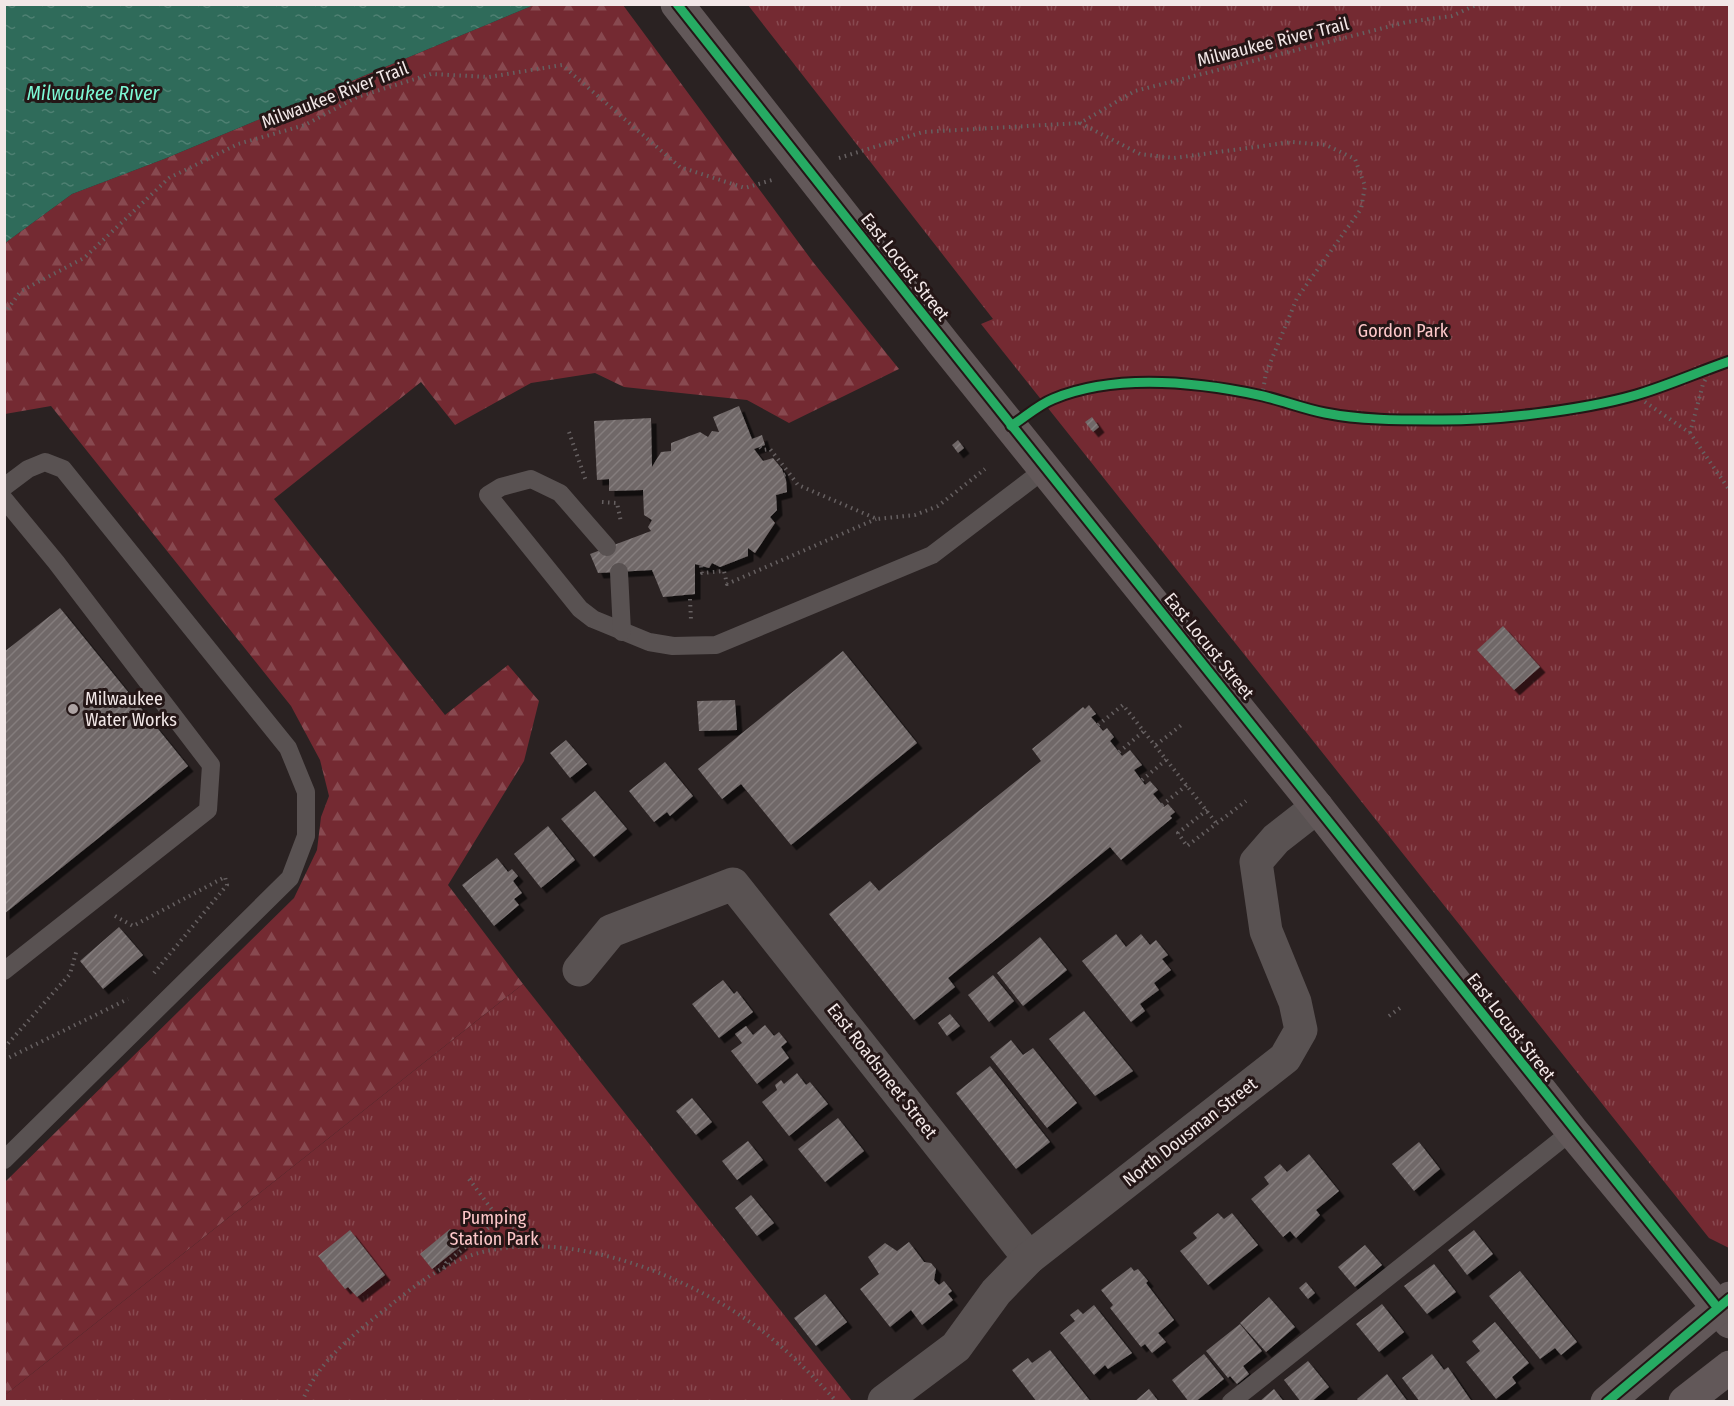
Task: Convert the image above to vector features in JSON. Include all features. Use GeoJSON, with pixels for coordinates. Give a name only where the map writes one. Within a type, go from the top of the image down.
{"type":"FeatureCollection","features":[{"type":"Feature","properties":{"kind":"main road","name":"East Locust Street"},"geometry":{"type":"LineString","coordinates":[[677,4],[944,344],[1317,807],[1572,1131],[1725,1309]]}},
{"type":"Feature","properties":{"kind":"main road"},"geometry":{"type":"LineString","coordinates":[[1607,1401],[1725,1309]]}},
{"type":"Feature","properties":{"kind":"main road"},"geometry":{"type":"LineString","coordinates":[[1685,1401],[1730,1367]]}},
{"type":"Feature","properties":{"kind":"street","name":"North Dousman Street"},"geometry":{"type":"LineString","coordinates":[[884,1401],[956,1347],[996,1292],[1029,1258],[1285,1058],[1301,1030],[1295,1002],[1266,931],[1256,862],[1276,839],[1317,807]]}},
{"type":"Feature","properties":{"kind":"street","name":"East Roadsmeet Street"},"geometry":{"type":"LineString","coordinates":[[579,970],[611,931],[733,884],[1029,1258]]}},
{"type":"Feature","properties":{"kind":"lane"},"geometry":{"type":"LineString","coordinates":[[4,488],[28,469],[45,462],[63,469],[288,748],[306,792],[306,836],[290,878],[4,1160]]}},
{"type":"Feature","properties":{"kind":"lane"},"geometry":{"type":"LineString","coordinates":[[607,548],[560,493],[531,479],[501,487],[488,495],[580,609],[593,619],[649,642],[673,646],[716,645],[932,555],[1045,469]]}},
{"type":"Feature","properties":{"kind":"lane"},"geometry":{"type":"LineString","coordinates":[[4,499],[56,562],[211,765],[208,810],[4,971]]}},
{"type":"Feature","properties":{"kind":"lane"},"geometry":{"type":"LineString","coordinates":[[619,572],[622,632]]}},
{"type":"Feature","properties":{"kind":"lane"},"geometry":{"type":"LineString","coordinates":[[1231,1401],[1572,1131]]}},
{"type":"Feature","properties":{"kind":"path"},"geometry":{"type":"LineString","coordinates":[[1080,123],[1140,154],[1174,158],[1292,141],[1326,145],[1355,159],[1365,186],[1361,209],[1297,298],[1266,373],[1262,396]]}},
{"type":"Feature","properties":{"kind":"path"},"geometry":{"type":"LineString","coordinates":[[1702,370],[1717,365]]}},
{"type":"Feature","properties":{"kind":"path"},"geometry":{"type":"LineString","coordinates":[[1690,433],[1703,384],[1717,365]]}},
{"type":"Feature","properties":{"kind":"path"},"geometry":{"type":"LineString","coordinates":[[1630,396],[1647,391]]}},
{"type":"Feature","properties":{"kind":"path"},"geometry":{"type":"LineString","coordinates":[[1251,394],[1273,399]]}},
{"type":"Feature","properties":{"kind":"path"},"geometry":{"type":"LineString","coordinates":[[1630,396],[1690,433],[1730,491]]}},
{"type":"Feature","properties":{"kind":"path"},"geometry":{"type":"LineString","coordinates":[[569,432],[589,491]]}},
{"type":"Feature","properties":{"kind":"path"},"geometry":{"type":"LineString","coordinates":[[760,447],[763,450],[771,449],[787,474],[798,485],[876,519]]}},
{"type":"Feature","properties":{"kind":"path"},"geometry":{"type":"LineString","coordinates":[[701,566],[702,573],[724,571],[728,584],[876,519],[915,515],[938,506],[985,469]]}},
{"type":"Feature","properties":{"kind":"path"},"geometry":{"type":"LineString","coordinates":[[593,501],[617,502],[624,531]]}},
{"type":"Feature","properties":{"kind":"path"},"geometry":{"type":"LineString","coordinates":[[685,626],[691,621],[690,599]]}},
{"type":"Feature","properties":{"kind":"path"},"geometry":{"type":"LineString","coordinates":[[1098,725],[1123,705],[1217,824]]}},
{"type":"Feature","properties":{"kind":"path"},"geometry":{"type":"LineString","coordinates":[[1156,745],[1184,723]]}},
{"type":"Feature","properties":{"kind":"path"},"geometry":{"type":"LineString","coordinates":[[1119,752],[1144,731]]}},
{"type":"Feature","properties":{"kind":"path"},"geometry":{"type":"LineString","coordinates":[[1142,780],[1167,759]]}},
{"type":"Feature","properties":{"kind":"path"},"geometry":{"type":"LineString","coordinates":[[1162,805],[1187,785]]}},
{"type":"Feature","properties":{"kind":"path"},"geometry":{"type":"LineString","coordinates":[[1207,810],[1178,833],[1187,846],[1246,801]]}},
{"type":"Feature","properties":{"kind":"path"},"geometry":{"type":"LineString","coordinates":[[109,921],[116,915],[133,926],[225,877],[226,885],[150,977]]}},
{"type":"Feature","properties":{"kind":"path"},"geometry":{"type":"LineString","coordinates":[[4,1048],[70,974],[76,950],[82,945]]}},
{"type":"Feature","properties":{"kind":"path"},"geometry":{"type":"LineString","coordinates":[[4,1060],[135,996]]}},
{"type":"Feature","properties":{"kind":"path"},"geometry":{"type":"LineString","coordinates":[[1389,1016],[1400,1008]]}},
{"type":"Feature","properties":{"kind":"path"},"geometry":{"type":"LineString","coordinates":[[469,1179],[499,1219],[541,1245]]}},
{"type":"Feature","properties":{"kind":"path"},"geometry":{"type":"LineString","coordinates":[[444,1269],[446,1263],[499,1219]]}},
{"type":"Feature","properties":{"kind":"path"},"geometry":{"type":"LineString","coordinates":[[303,1401],[337,1348],[423,1280],[472,1254],[501,1247],[541,1245],[577,1250],[637,1265],[698,1291],[770,1337],[806,1368],[837,1401]]}},
{"type":"Feature","properties":{"kind":"green space"},"geometry":{"type":"Polygon","coordinates":[[[534,5],[623,5],[813,262],[899,369],[789,423],[747,400],[624,387],[595,373],[531,383],[455,425],[421,382],[274,499],[445,715],[508,665],[539,701],[524,761],[448,885],[523,984],[5,1395],[5,1182],[294,898],[317,850],[321,817],[329,796],[320,760],[291,706],[51,406],[5,414],[5,243],[72,194],[164,159],[534,5]]]}},
{"type":"Feature","properties":{"kind":"green space","name":"Gordon Park"},"geometry":{"type":"Polygon","coordinates":[[[748,5],[1729,5],[1729,1248],[1709,1238],[981,324],[993,319],[748,5]]]}},
{"type":"Feature","properties":{"kind":"green space","name":"Pumping Station Park"},"geometry":{"type":"Polygon","coordinates":[[[523,984],[852,1401],[5,1402],[5,1395],[523,984]]]}},
{"type":"Feature","properties":{"kind":"water","name":"Milwaukee River"},"geometry":{"type":"Polygon","coordinates":[[[5,4],[534,5],[164,159],[72,194],[5,243],[5,4]]]}},
{"type":"Feature","properties":{"kind":"building"},"geometry":{"type":"Polygon","coordinates":[[[739,406],[752,439],[762,435],[765,445],[754,449],[763,461],[773,458],[782,469],[786,480],[787,492],[776,495],[777,510],[770,517],[775,523],[755,553],[748,548],[748,556],[720,567],[712,563],[709,568],[695,564],[695,594],[663,597],[652,570],[598,573],[590,554],[651,531],[648,527],[652,520],[644,515],[643,490],[609,491],[609,479],[597,480],[594,421],[651,418],[652,467],[661,452],[671,451],[671,443],[700,432],[708,437],[712,431],[719,432],[713,417],[739,406]]]}},
{"type":"Feature","properties":{"kind":"building"},"geometry":{"type":"Polygon","coordinates":[[[1092,417],[1099,427],[1093,432],[1085,422],[1092,417]]]}},
{"type":"Feature","properties":{"kind":"building"},"geometry":{"type":"Polygon","coordinates":[[[958,440],[964,448],[958,453],[952,445],[958,440]]]}},
{"type":"Feature","properties":{"kind":"building","name":"Milwaukee Water Works"},"geometry":{"type":"Polygon","coordinates":[[[60,608],[188,766],[4,914],[4,652],[60,608]]]}},
{"type":"Feature","properties":{"kind":"building"},"geometry":{"type":"Polygon","coordinates":[[[1503,626],[1540,667],[1514,690],[1477,650],[1503,626]]]}},
{"type":"Feature","properties":{"kind":"building"},"geometry":{"type":"Polygon","coordinates":[[[843,651],[917,743],[791,845],[741,784],[722,799],[698,769],[843,651]]]}},
{"type":"Feature","properties":{"kind":"building"},"geometry":{"type":"Polygon","coordinates":[[[735,700],[737,730],[699,731],[697,701],[735,700]]]}},
{"type":"Feature","properties":{"kind":"building"},"geometry":{"type":"Polygon","coordinates":[[[1089,705],[1096,714],[1091,717],[1103,731],[1107,728],[1114,737],[1110,741],[1122,756],[1130,750],[1142,765],[1134,770],[1145,785],[1150,781],[1158,790],[1153,794],[1164,807],[1168,804],[1175,812],[1170,816],[1172,818],[1121,860],[1110,847],[948,978],[955,987],[914,1020],[829,914],[870,881],[879,891],[1041,761],[1032,749],[1083,707],[1085,709],[1089,705]]]}},
{"type":"Feature","properties":{"kind":"building"},"geometry":{"type":"Polygon","coordinates":[[[566,740],[587,764],[570,778],[550,753],[566,740]]]}},
{"type":"Feature","properties":{"kind":"building"},"geometry":{"type":"Polygon","coordinates":[[[665,762],[693,796],[670,816],[667,812],[654,822],[629,791],[665,762]]]}},
{"type":"Feature","properties":{"kind":"building"},"geometry":{"type":"Polygon","coordinates":[[[595,791],[627,829],[594,857],[561,819],[595,791]]]}},
{"type":"Feature","properties":{"kind":"building"},"geometry":{"type":"Polygon","coordinates":[[[548,826],[575,860],[541,888],[514,854],[548,826]]]}},
{"type":"Feature","properties":{"kind":"building"},"geometry":{"type":"Polygon","coordinates":[[[497,858],[508,872],[512,869],[518,876],[513,881],[522,893],[514,899],[519,905],[494,926],[462,885],[497,858]]]}},
{"type":"Feature","properties":{"kind":"building"},"geometry":{"type":"Polygon","coordinates":[[[119,927],[143,955],[103,989],[80,961],[119,927]]]}},
{"type":"Feature","properties":{"kind":"building"},"geometry":{"type":"Polygon","coordinates":[[[1116,934],[1126,947],[1141,934],[1150,945],[1156,940],[1168,955],[1162,959],[1171,970],[1154,983],[1159,990],[1140,1004],[1145,1011],[1131,1022],[1082,961],[1116,934]]]}},
{"type":"Feature","properties":{"kind":"building"},"geometry":{"type":"Polygon","coordinates":[[[1040,937],[1067,970],[1023,1006],[997,973],[1040,937]]]}},
{"type":"Feature","properties":{"kind":"building"},"geometry":{"type":"Polygon","coordinates":[[[993,975],[1014,1001],[989,1022],[968,995],[993,975]]]}},
{"type":"Feature","properties":{"kind":"building"},"geometry":{"type":"Polygon","coordinates":[[[723,980],[734,994],[737,991],[753,1012],[719,1038],[692,1004],[723,980]]]}},
{"type":"Feature","properties":{"kind":"building"},"geometry":{"type":"Polygon","coordinates":[[[1084,1011],[1133,1071],[1095,1096],[1049,1039],[1084,1011]]]}},
{"type":"Feature","properties":{"kind":"building"},"geometry":{"type":"Polygon","coordinates":[[[950,1014],[960,1026],[947,1036],[938,1023],[950,1014]]]}},
{"type":"Feature","properties":{"kind":"building"},"geometry":{"type":"Polygon","coordinates":[[[765,1025],[774,1036],[779,1032],[787,1042],[781,1047],[789,1058],[757,1084],[731,1051],[742,1043],[735,1034],[746,1026],[753,1035],[765,1025]]]}},
{"type":"Feature","properties":{"kind":"building"},"geometry":{"type":"Polygon","coordinates":[[[1011,1040],[1023,1055],[1033,1048],[1077,1103],[1047,1128],[990,1057],[1011,1040]]]}},
{"type":"Feature","properties":{"kind":"building"},"geometry":{"type":"Polygon","coordinates":[[[990,1066],[1050,1142],[1016,1169],[956,1093],[990,1066]]]}},
{"type":"Feature","properties":{"kind":"building"},"geometry":{"type":"Polygon","coordinates":[[[797,1073],[806,1085],[810,1082],[828,1104],[789,1136],[762,1102],[777,1090],[775,1085],[781,1080],[784,1084],[797,1073]]]}},
{"type":"Feature","properties":{"kind":"building"},"geometry":{"type":"Polygon","coordinates":[[[692,1098],[712,1122],[696,1135],[676,1111],[692,1098]]]}},
{"type":"Feature","properties":{"kind":"building"},"geometry":{"type":"Polygon","coordinates":[[[838,1118],[864,1151],[825,1182],[798,1149],[838,1118]]]}},
{"type":"Feature","properties":{"kind":"building"},"geometry":{"type":"Polygon","coordinates":[[[748,1141],[763,1160],[737,1180],[722,1161],[748,1141]]]}},
{"type":"Feature","properties":{"kind":"building"},"geometry":{"type":"Polygon","coordinates":[[[1419,1142],[1440,1169],[1414,1191],[1392,1164],[1419,1142]]]}},
{"type":"Feature","properties":{"kind":"building"},"geometry":{"type":"Polygon","coordinates":[[[1309,1154],[1339,1191],[1316,1210],[1320,1215],[1296,1238],[1290,1231],[1283,1237],[1251,1199],[1269,1184],[1264,1177],[1280,1164],[1287,1172],[1309,1154]]]}},
{"type":"Feature","properties":{"kind":"building"},"geometry":{"type":"Polygon","coordinates":[[[751,1195],[774,1223],[757,1236],[735,1208],[751,1195]]]}},
{"type":"Feature","properties":{"kind":"building"},"geometry":{"type":"Polygon","coordinates":[[[1218,1213],[1224,1219],[1232,1213],[1258,1245],[1208,1285],[1180,1251],[1197,1238],[1193,1233],[1218,1213]]]}},
{"type":"Feature","properties":{"kind":"building"},"geometry":{"type":"Polygon","coordinates":[[[450,1229],[463,1244],[432,1269],[420,1254],[450,1229]]]}},
{"type":"Feature","properties":{"kind":"building"},"geometry":{"type":"Polygon","coordinates":[[[350,1230],[385,1275],[357,1297],[348,1287],[345,1289],[318,1256],[350,1230]]]}},
{"type":"Feature","properties":{"kind":"building"},"geometry":{"type":"Polygon","coordinates":[[[1474,1230],[1493,1254],[1467,1275],[1448,1250],[1474,1230]]]}},
{"type":"Feature","properties":{"kind":"building"},"geometry":{"type":"Polygon","coordinates":[[[909,1242],[924,1262],[931,1263],[936,1269],[934,1280],[939,1285],[944,1281],[952,1291],[948,1294],[953,1300],[922,1325],[911,1310],[890,1327],[860,1289],[879,1274],[868,1257],[885,1243],[897,1251],[909,1242]]]}},
{"type":"Feature","properties":{"kind":"building"},"geometry":{"type":"Polygon","coordinates":[[[1365,1245],[1382,1265],[1355,1287],[1338,1267],[1365,1245]]]}},
{"type":"Feature","properties":{"kind":"building"},"geometry":{"type":"Polygon","coordinates":[[[1434,1264],[1456,1292],[1427,1314],[1404,1286],[1434,1264]]]}},
{"type":"Feature","properties":{"kind":"building"},"geometry":{"type":"Polygon","coordinates":[[[1131,1267],[1134,1271],[1138,1269],[1148,1281],[1146,1283],[1174,1320],[1158,1333],[1166,1342],[1152,1353],[1145,1344],[1141,1347],[1110,1308],[1113,1305],[1101,1290],[1131,1267]]]}},
{"type":"Feature","properties":{"kind":"building"},"geometry":{"type":"Polygon","coordinates":[[[1520,1271],[1577,1342],[1561,1355],[1555,1348],[1540,1359],[1489,1296],[1520,1271]]]}},
{"type":"Feature","properties":{"kind":"building"},"geometry":{"type":"Polygon","coordinates":[[[1306,1282],[1315,1293],[1308,1299],[1299,1288],[1306,1282]]]}},
{"type":"Feature","properties":{"kind":"building"},"geometry":{"type":"Polygon","coordinates":[[[825,1294],[847,1322],[816,1346],[794,1318],[825,1294]]]}},
{"type":"Feature","properties":{"kind":"building"},"geometry":{"type":"Polygon","coordinates":[[[1269,1297],[1295,1327],[1266,1352],[1240,1323],[1269,1297]]]}},
{"type":"Feature","properties":{"kind":"building"},"geometry":{"type":"Polygon","coordinates":[[[1382,1304],[1404,1332],[1379,1352],[1356,1324],[1382,1304]]]}},
{"type":"Feature","properties":{"kind":"building"},"geometry":{"type":"Polygon","coordinates":[[[1094,1305],[1132,1353],[1108,1369],[1105,1365],[1094,1375],[1060,1333],[1075,1321],[1070,1315],[1078,1309],[1083,1314],[1094,1305]]]}},
{"type":"Feature","properties":{"kind":"building"},"geometry":{"type":"Polygon","coordinates":[[[1495,1322],[1529,1363],[1512,1377],[1516,1383],[1496,1399],[1466,1362],[1480,1351],[1472,1341],[1495,1322]]]}},
{"type":"Feature","properties":{"kind":"building"},"geometry":{"type":"Polygon","coordinates":[[[1240,1324],[1262,1351],[1243,1366],[1249,1374],[1237,1384],[1230,1376],[1228,1378],[1206,1351],[1240,1324]]]}},
{"type":"Feature","properties":{"kind":"building"},"geometry":{"type":"Polygon","coordinates":[[[1050,1350],[1091,1402],[1037,1402],[1012,1370],[1028,1358],[1032,1363],[1050,1350]]]}},
{"type":"Feature","properties":{"kind":"building"},"geometry":{"type":"Polygon","coordinates":[[[1204,1354],[1224,1379],[1195,1402],[1189,1402],[1172,1380],[1204,1354]]]}},
{"type":"Feature","properties":{"kind":"building"},"geometry":{"type":"Polygon","coordinates":[[[1432,1354],[1444,1370],[1448,1367],[1472,1402],[1420,1402],[1402,1378],[1432,1354]]]}},
{"type":"Feature","properties":{"kind":"building"},"geometry":{"type":"Polygon","coordinates":[[[1308,1361],[1329,1387],[1311,1402],[1301,1402],[1284,1380],[1308,1361]]]}},
{"type":"Feature","properties":{"kind":"building"},"geometry":{"type":"Polygon","coordinates":[[[1387,1374],[1408,1402],[1359,1402],[1357,1399],[1387,1374]]]}},
{"type":"Feature","properties":{"kind":"building"},"geometry":{"type":"Polygon","coordinates":[[[1149,1389],[1159,1402],[1134,1402],[1149,1389]]]}},
{"type":"Feature","properties":{"kind":"building"},"geometry":{"type":"Polygon","coordinates":[[[1274,1389],[1284,1402],[1259,1402],[1274,1389]]]}},
{"type":"Feature","properties":{"kind":"cycle path"},"geometry":{"type":"LineString","coordinates":[[677,4],[1456,983],[1717,1307]]}},
{"type":"Feature","properties":{"kind":"cycle path"},"geometry":{"type":"LineString","coordinates":[[1011,426],[1047,402],[1077,391],[1103,386],[1157,382],[1238,391],[1325,413],[1365,418],[1456,420],[1508,417],[1614,401],[1730,361]]}},
{"type":"Feature","properties":{"kind":"cycle path"},"geometry":{"type":"LineString","coordinates":[[1607,1402],[1730,1298]]}},
{"type":"Feature","properties":{"kind":"place","name":"Milwaukee Water Works"},"geometry":{"type":"Point","coordinates":[73,709]}}]}
